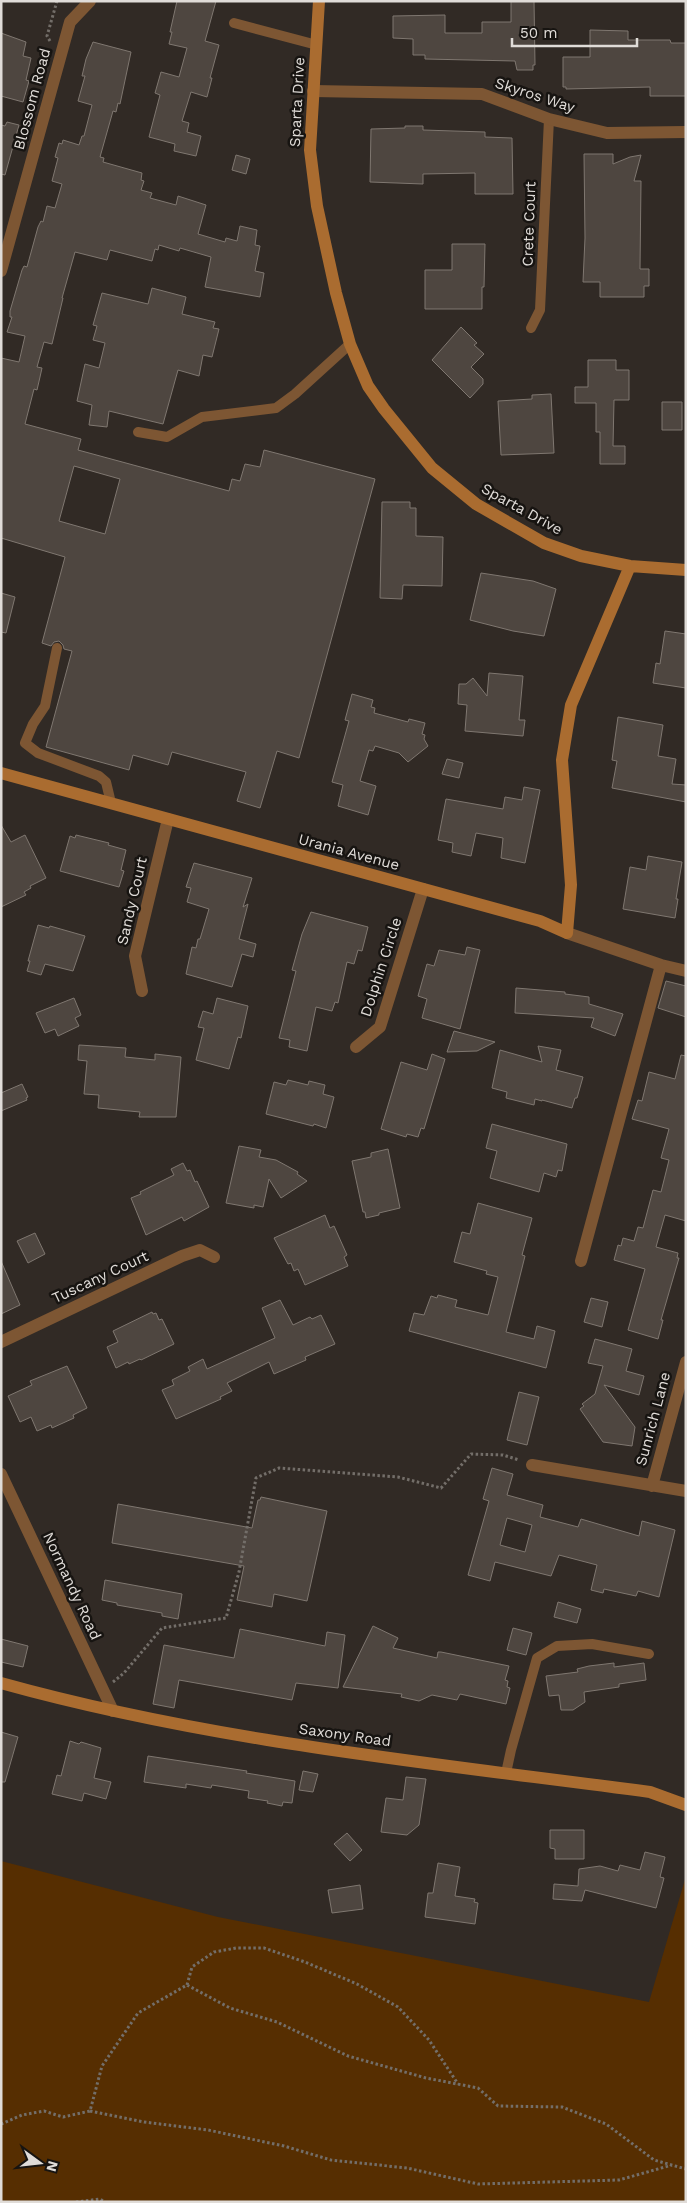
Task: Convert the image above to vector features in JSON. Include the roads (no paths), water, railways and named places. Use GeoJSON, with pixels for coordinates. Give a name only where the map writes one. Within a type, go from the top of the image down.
{"type":"FeatureCollection","features":[{"type":"Feature","properties":{"kind":"street","name":"Blossom Road"},"geometry":{"type":"LineString","coordinates":[[1,271],[70,22],[90,1]]}},
{"type":"Feature","properties":{"kind":"street","name":"Sparta Drive"},"geometry":{"type":"LineString","coordinates":[[320,1],[310,144],[318,206],[336,293],[350,344],[368,386],[384,409],[432,468],[476,504],[544,543],[581,556],[630,566],[686,570]]}},
{"type":"Feature","properties":{"kind":"street","name":"Skyros Way"},"geometry":{"type":"LineString","coordinates":[[313,91],[482,94],[548,119],[607,132],[686,132]]}},
{"type":"Feature","properties":{"kind":"street"},"geometry":{"type":"LineString","coordinates":[[567,933],[571,885],[562,760],[569,714],[571,705],[630,566]]}},
{"type":"Feature","properties":{"kind":"street","name":"Urania Avenue"},"geometry":{"type":"LineString","coordinates":[[1,773],[540,921],[567,933],[661,964],[686,970]]}},
{"type":"Feature","properties":{"kind":"street","name":"Sandy Court"},"geometry":{"type":"LineString","coordinates":[[142,991],[135,956],[168,819]]}},
{"type":"Feature","properties":{"kind":"street","name":"Dolphin Circle"},"geometry":{"type":"LineString","coordinates":[[356,1047],[380,1027],[423,889]]}},
{"type":"Feature","properties":{"kind":"street"},"geometry":{"type":"LineString","coordinates":[[581,1262],[661,964]]}},
{"type":"Feature","properties":{"kind":"street","name":"Tuscany Court"},"geometry":{"type":"LineString","coordinates":[[1,1342],[182,1256],[200,1250],[214,1257]]}},
{"type":"Feature","properties":{"kind":"street","name":"Sunrich Lane"},"geometry":{"type":"LineString","coordinates":[[652,1486],[686,1362]]}},
{"type":"Feature","properties":{"kind":"street"},"geometry":{"type":"LineString","coordinates":[[532,1465],[686,1491]]}},
{"type":"Feature","properties":{"kind":"street","name":"Normandy Road"},"geometry":{"type":"LineString","coordinates":[[1,1474],[113,1712]]}},
{"type":"Feature","properties":{"kind":"street","name":"Saxony Road"},"geometry":{"type":"LineString","coordinates":[[1,1684],[76,1704],[251,1739],[650,1792],[686,1805]]}},
{"type":"Feature","properties":{"kind":"lane"},"geometry":{"type":"LineString","coordinates":[[234,23],[316,45]]}},
{"type":"Feature","properties":{"kind":"lane","name":"Crete Court"},"geometry":{"type":"LineString","coordinates":[[531,328],[540,310],[548,119]]}},
{"type":"Feature","properties":{"kind":"lane"},"geometry":{"type":"LineString","coordinates":[[138,432],[167,437],[202,417],[276,408],[296,394],[350,344]]}},
{"type":"Feature","properties":{"kind":"lane"},"geometry":{"type":"LineString","coordinates":[[56,648],[45,706],[33,724],[25,743],[38,753],[99,776],[106,782],[111,803]]}},
{"type":"Feature","properties":{"kind":"lane"},"geometry":{"type":"LineString","coordinates":[[506,1773],[510,1750],[538,1658],[558,1646],[592,1644],[649,1654]]}}]}
